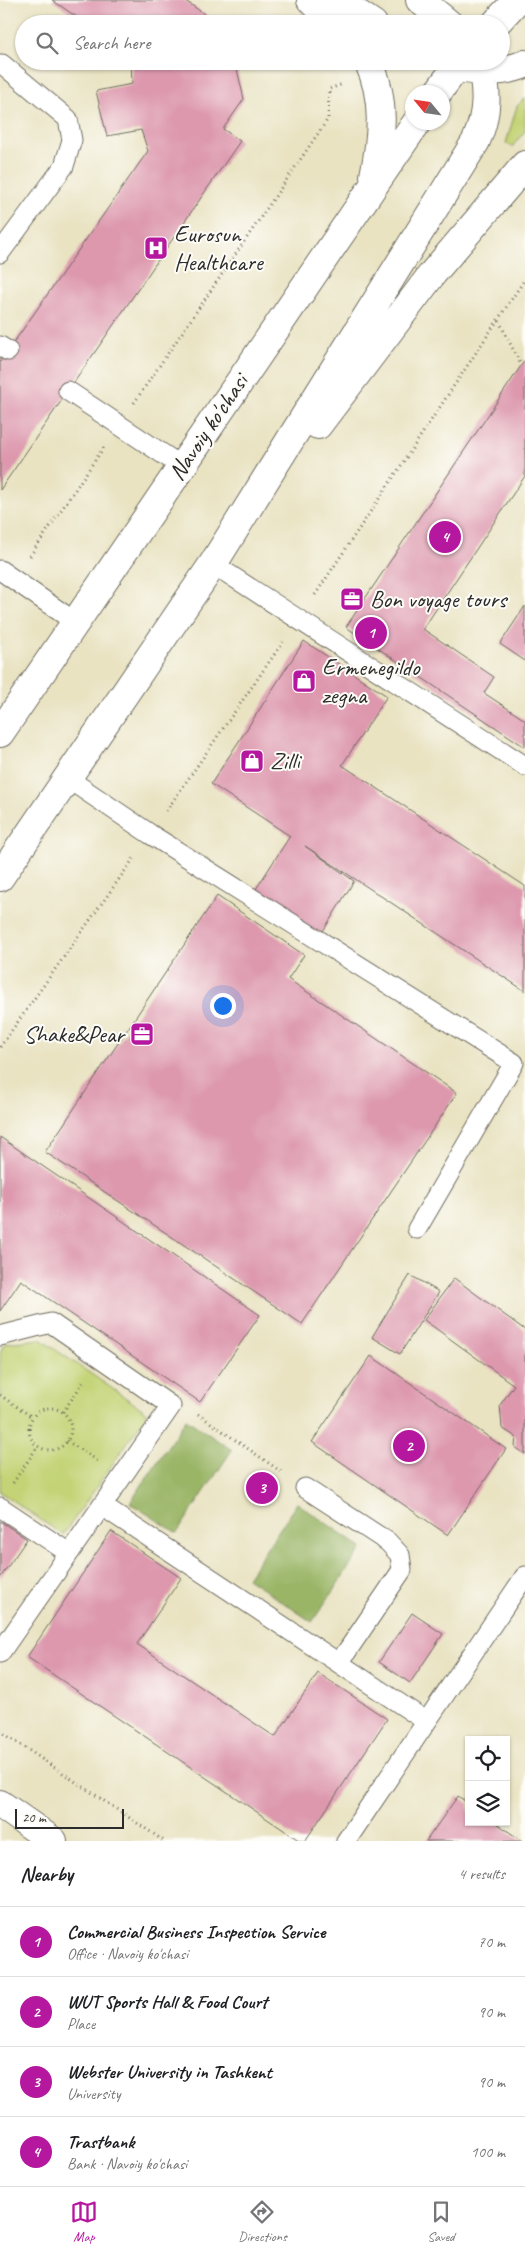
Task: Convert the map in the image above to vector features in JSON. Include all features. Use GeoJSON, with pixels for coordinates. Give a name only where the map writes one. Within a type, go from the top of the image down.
{"type":"FeatureCollection","features":[{"type":"Feature","properties":{"kind":"main road"},"geometry":{"type":"LineString","coordinates":[[311,0],[326,15]]}},
{"type":"Feature","properties":{"kind":"main road"},"geometry":{"type":"LineString","coordinates":[[337,0],[360,15]]}},
{"type":"Feature","properties":{"kind":"main road"},"geometry":{"type":"LineString","coordinates":[[420,0],[438,15]]}},
{"type":"Feature","properties":{"kind":"main road"},"geometry":{"type":"LineString","coordinates":[[503,15],[517,0]]}},
{"type":"Feature","properties":{"kind":"main road"},"geometry":{"type":"LineString","coordinates":[[510,68],[525,64]]}},
{"type":"Feature","properties":{"kind":"main road"},"geometry":{"type":"LineString","coordinates":[[372,70],[380,96],[381,115],[379,152],[372,185]]}},
{"type":"Feature","properties":{"kind":"main road"},"geometry":{"type":"LineString","coordinates":[[445,85],[459,70]]}},
{"type":"Feature","properties":{"kind":"main road"},"geometry":{"type":"LineString","coordinates":[[0,877],[212,564],[476,141],[483,123],[486,104],[467,70]]}},
{"type":"Feature","properties":{"kind":"main road","name":"Navoiy ko'chasi"},"geometry":{"type":"LineString","coordinates":[[0,733],[411,130]]}},
{"type":"Feature","properties":{"kind":"main road"},"geometry":{"type":"LineString","coordinates":[[212,564],[434,273],[525,165]]}},
{"type":"Feature","properties":{"kind":"main road"},"geometry":{"type":"LineString","coordinates":[[0,1804],[53,1841]]}},
{"type":"Feature","properties":{"kind":"lane"},"geometry":{"type":"LineString","coordinates":[[0,253],[64,166],[72,140],[68,119],[2,64]]}},
{"type":"Feature","properties":{"kind":"lane"},"geometry":{"type":"LineString","coordinates":[[68,391],[118,426],[181,466]]}},
{"type":"Feature","properties":{"kind":"lane"},"geometry":{"type":"LineString","coordinates":[[212,564],[525,766]]}},
{"type":"Feature","properties":{"kind":"lane"},"geometry":{"type":"LineString","coordinates":[[7,575],[75,622]]}},
{"type":"Feature","properties":{"kind":"lane"},"geometry":{"type":"LineString","coordinates":[[67,778],[150,834],[520,1066],[418,1229]]}},
{"type":"Feature","properties":{"kind":"lane"},"geometry":{"type":"LineString","coordinates":[[0,1336],[51,1323],[171,1406],[0,1653]]}},
{"type":"Feature","properties":{"kind":"lane"},"geometry":{"type":"LineString","coordinates":[[306,1488],[388,1542],[400,1555],[402,1570],[339,1662]]}},
{"type":"Feature","properties":{"kind":"lane"},"geometry":{"type":"LineString","coordinates":[[102,1506],[426,1721]]}},
{"type":"Feature","properties":{"kind":"lane"},"geometry":{"type":"LineString","coordinates":[[0,1507],[69,1553]]}},
{"type":"Feature","properties":{"kind":"lane"},"geometry":{"type":"LineString","coordinates":[[346,1841],[525,1576]]}},
{"type":"Feature","properties":{"kind":"path"},"geometry":{"type":"LineString","coordinates":[[7,575],[118,426],[328,118],[329,89]]}},
{"type":"Feature","properties":{"kind":"path"},"geometry":{"type":"LineString","coordinates":[[0,1047],[298,620],[525,279]]}},
{"type":"Feature","properties":{"kind":"path"},"geometry":{"type":"LineString","coordinates":[[499,320],[521,365]]}},
{"type":"Feature","properties":{"kind":"path"},"geometry":{"type":"LineString","coordinates":[[63,1412],[100,1357]]}},
{"type":"Feature","properties":{"kind":"path"},"geometry":{"type":"LineString","coordinates":[[0,1395],[32,1417]]}},
{"type":"Feature","properties":{"kind":"path"},"geometry":{"type":"LineString","coordinates":[[47,1408],[55,1408],[63,1412],[72,1426],[67,1441],[53,1450],[38,1446],[30,1434],[29,1426],[32,1417],[47,1408]]}},
{"type":"Feature","properties":{"kind":"path"},"geometry":{"type":"LineString","coordinates":[[193,1411],[306,1488]]}},
{"type":"Feature","properties":{"kind":"path"},"geometry":{"type":"LineString","coordinates":[[67,1441],[122,1477]]}},
{"type":"Feature","properties":{"kind":"path"},"geometry":{"type":"LineString","coordinates":[[11,1487],[38,1446]]}},
{"type":"Feature","properties":{"kind":"path"},"geometry":{"type":"LineString","coordinates":[[0,1731],[164,1841]]}},
{"type":"Feature","properties":{"kind":"green space"},"geometry":{"type":"Polygon","coordinates":[[[525,98],[525,131],[512,147],[506,143],[517,106],[525,98]]]}},
{"type":"Feature","properties":{"kind":"green space"},"geometry":{"type":"Polygon","coordinates":[[[40,1339],[148,1413],[63,1535],[0,1492],[0,1353],[6,1343],[40,1339]]]}},
{"type":"Feature","properties":{"kind":"green space"},"geometry":{"type":"Polygon","coordinates":[[[186,1419],[232,1450],[177,1533],[130,1503],[186,1419]]]}},
{"type":"Feature","properties":{"kind":"green space"},"geometry":{"type":"Polygon","coordinates":[[[297,1503],[362,1548],[312,1622],[247,1578],[297,1503]]]}},
{"type":"Feature","properties":{"kind":"building"},"geometry":{"type":"Polygon","coordinates":[[[52,0],[184,0],[206,15],[74,15],[52,0]]]}},
{"type":"Feature","properties":{"kind":"building"},"geometry":{"type":"Polygon","coordinates":[[[131,70],[237,70],[244,99],[223,129],[240,141],[0,490],[0,362],[148,151],[141,130],[107,136],[96,91],[132,84],[131,70]]]}},
{"type":"Feature","properties":{"kind":"building"},"geometry":{"type":"Polygon","coordinates":[[[525,360],[525,476],[423,629],[494,677],[484,693],[525,720],[525,747],[346,627],[525,360]]]}},
{"type":"Feature","properties":{"kind":"building"},"geometry":{"type":"Polygon","coordinates":[[[525,606],[525,661],[500,644],[525,606]]]}},
{"type":"Feature","properties":{"kind":"building"},"geometry":{"type":"Polygon","coordinates":[[[304,641],[387,696],[342,765],[525,886],[525,991],[305,846],[354,881],[320,936],[254,892],[290,836],[211,784],[304,641]]]}},
{"type":"Feature","properties":{"kind":"building"},"geometry":{"type":"Polygon","coordinates":[[[217,896],[304,955],[288,979],[457,1093],[302,1324],[45,1152],[217,896]]]}},
{"type":"Feature","properties":{"kind":"building"},"geometry":{"type":"Polygon","coordinates":[[[0,1137],[260,1315],[200,1402],[21,1280],[0,1311],[0,1137]]]}},
{"type":"Feature","properties":{"kind":"building"},"geometry":{"type":"Polygon","coordinates":[[[410,1275],[439,1292],[400,1354],[372,1337],[410,1275]]]}},
{"type":"Feature","properties":{"kind":"building"},"geometry":{"type":"Polygon","coordinates":[[[454,1278],[525,1330],[525,1454],[515,1447],[516,1437],[502,1428],[500,1405],[514,1385],[424,1320],[454,1278]]]}},
{"type":"Feature","properties":{"kind":"building"},"geometry":{"type":"Polygon","coordinates":[[[371,1356],[506,1449],[448,1535],[312,1442],[371,1356]]]}},
{"type":"Feature","properties":{"kind":"building"},"geometry":{"type":"Polygon","coordinates":[[[0,1521],[27,1539],[0,1578],[0,1521]]]}},
{"type":"Feature","properties":{"kind":"building"},"geometry":{"type":"Polygon","coordinates":[[[111,1531],[181,1578],[137,1644],[275,1737],[318,1673],[387,1719],[305,1841],[300,1841],[27,1657],[111,1531]]]}},
{"type":"Feature","properties":{"kind":"building"},"geometry":{"type":"Polygon","coordinates":[[[412,1613],[443,1634],[410,1683],[379,1662],[412,1613]]]}},
{"type":"Feature","properties":{"kind":"building"},"geometry":{"type":"Polygon","coordinates":[[[458,1796],[465,1801],[465,1826],[501,1826],[522,1841],[426,1841],[458,1796]]]}},
{"type":"Feature","properties":{"kind":"place","name":"Eurosun Healthcare"},"geometry":{"type":"Point","coordinates":[156,248]}},
{"type":"Feature","properties":{"kind":"place","name":"Trastbank"},"geometry":{"type":"Point","coordinates":[445,537]}},
{"type":"Feature","properties":{"kind":"place","name":"Bon voyage tours"},"geometry":{"type":"Point","coordinates":[352,599]}},
{"type":"Feature","properties":{"kind":"place","name":"Commercial Business Inspection Service"},"geometry":{"type":"Point","coordinates":[371,633]}},
{"type":"Feature","properties":{"kind":"place","name":"Ermenegildo zegna"},"geometry":{"type":"Point","coordinates":[304,681]}},
{"type":"Feature","properties":{"kind":"place","name":"Zilli"},"geometry":{"type":"Point","coordinates":[252,761]}},
{"type":"Feature","properties":{"kind":"place","name":"Shake&Pear"},"geometry":{"type":"Point","coordinates":[142,1034]}},
{"type":"Feature","properties":{"kind":"place","name":"WUT Sports Hall & Food Court"},"geometry":{"type":"Point","coordinates":[409,1446]}},
{"type":"Feature","properties":{"kind":"place","name":"Webster University in Tashkent"},"geometry":{"type":"Point","coordinates":[262,1488]}}]}
